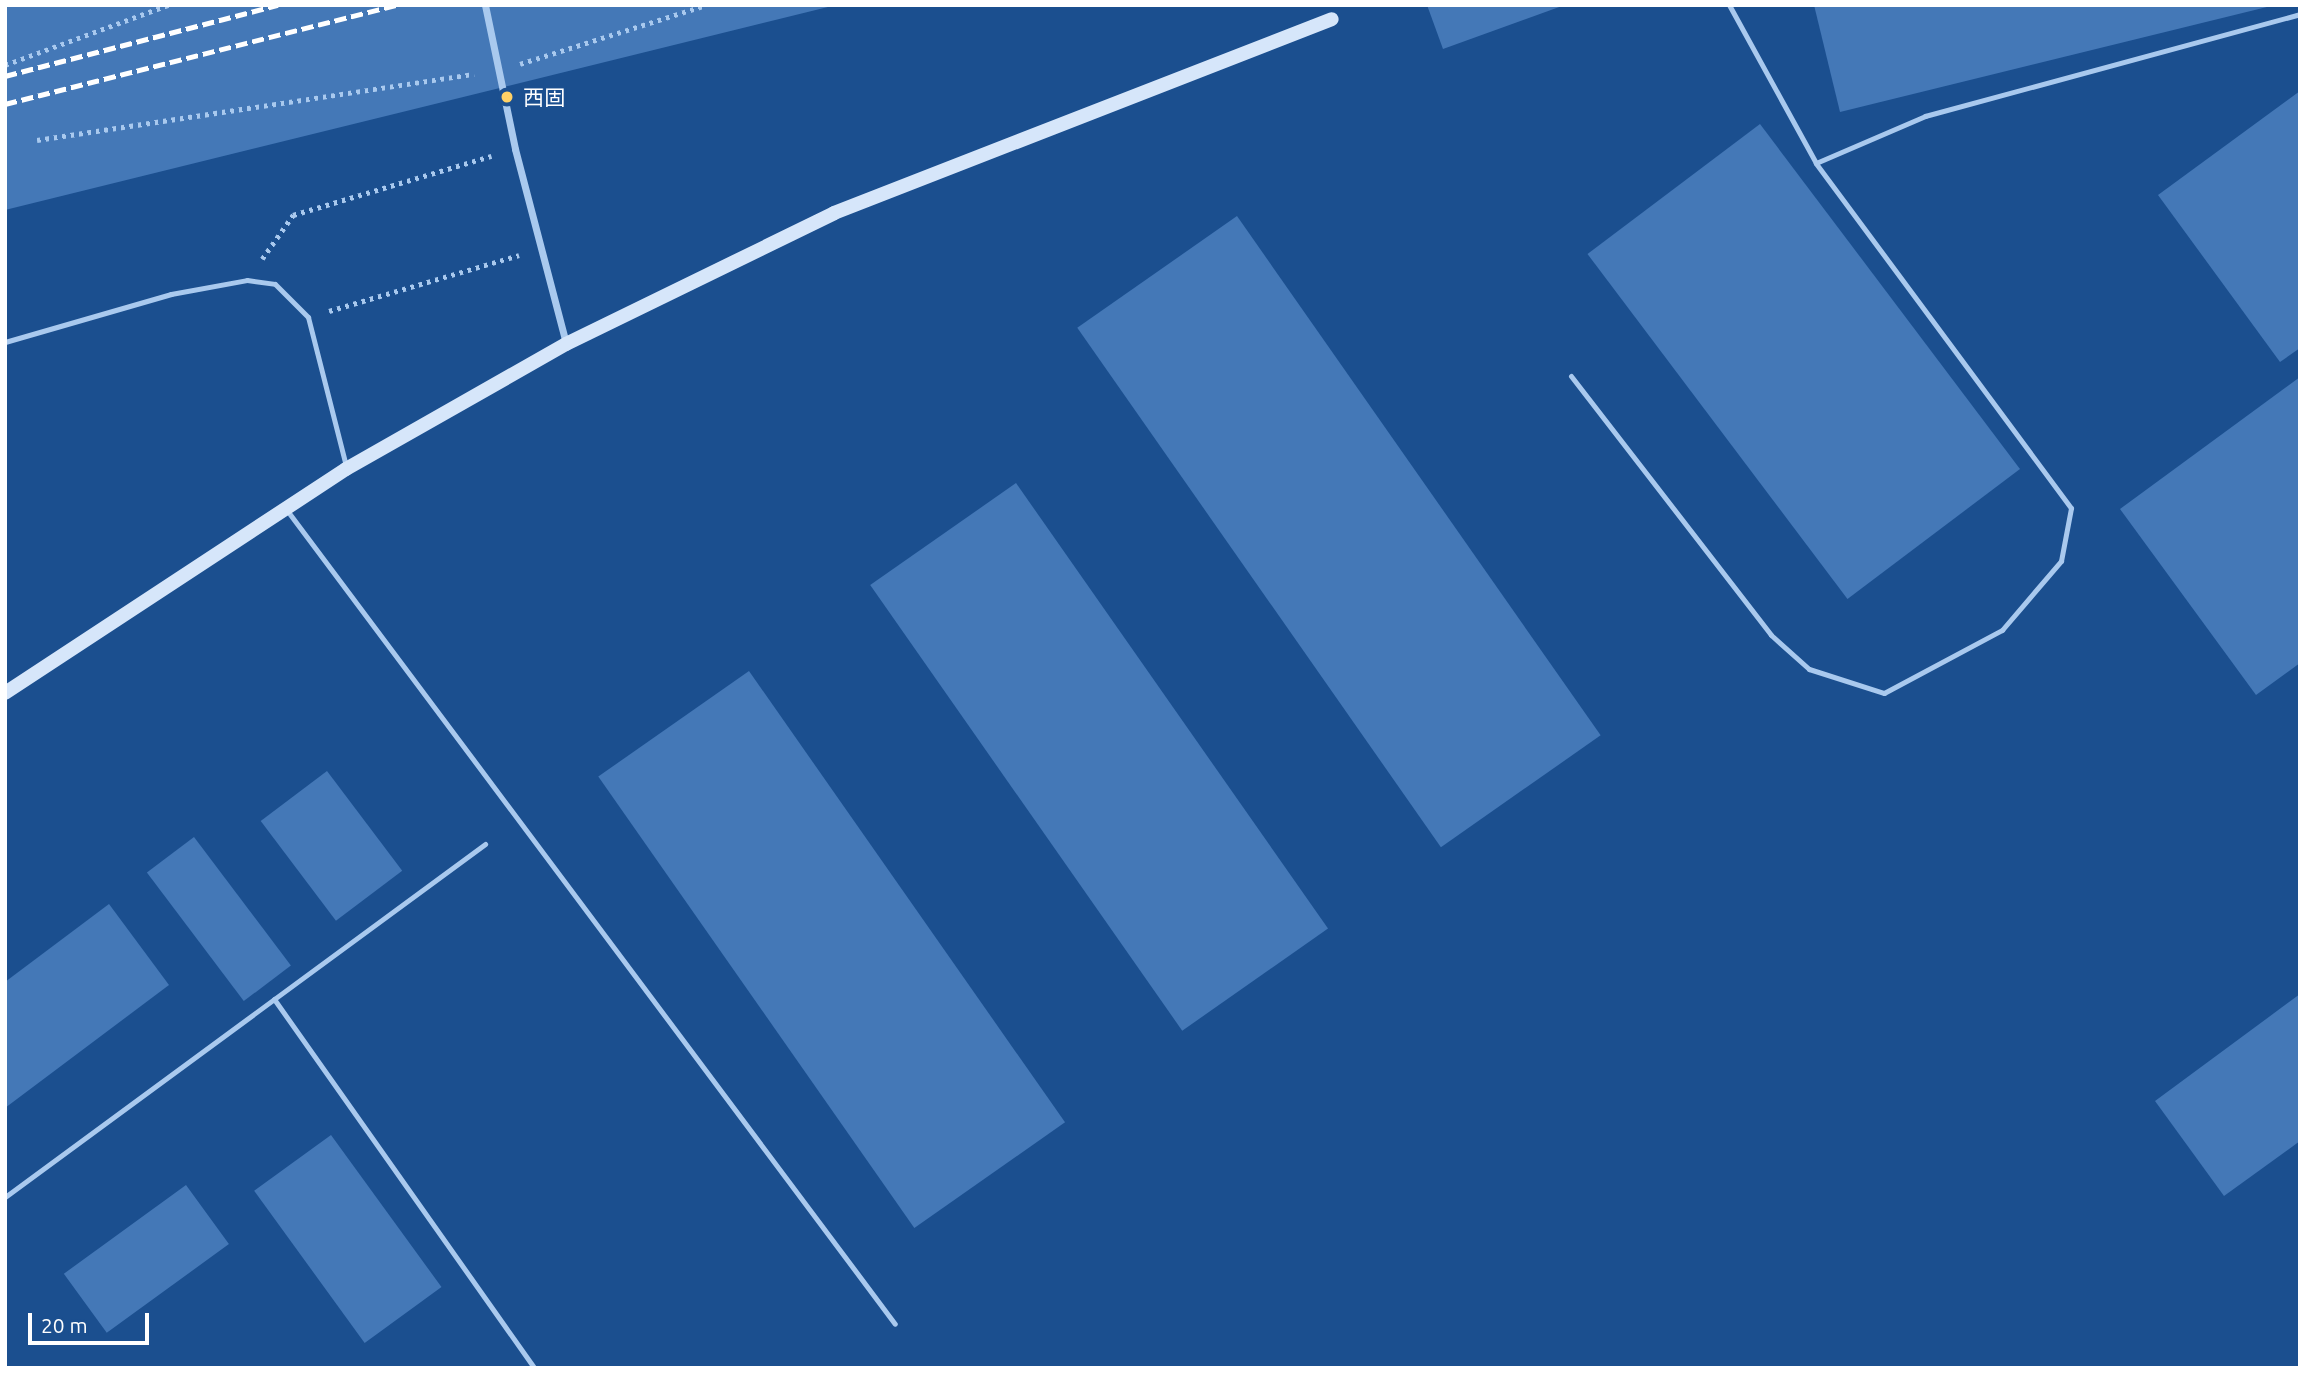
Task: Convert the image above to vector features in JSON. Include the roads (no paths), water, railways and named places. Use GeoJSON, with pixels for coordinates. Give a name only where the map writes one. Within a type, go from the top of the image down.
{"type":"FeatureCollection","features":[{"type":"Feature","properties":{"kind":"street"},"geometry":{"type":"LineString","coordinates":[[485,5],[515,149],[566,344]]}},
{"type":"Feature","properties":{"kind":"street"},"geometry":{"type":"LineString","coordinates":[[5,693],[346,469],[566,344],[834,213],[1332,19]]}},
{"type":"Feature","properties":{"kind":"lane"},"geometry":{"type":"LineString","coordinates":[[1572,376],[1772,635],[1809,670],[1884,693],[2002,630],[2061,561],[2071,508],[1816,163],[1729,5]]}},
{"type":"Feature","properties":{"kind":"lane"},"geometry":{"type":"LineString","coordinates":[[1816,163],[1925,116],[2300,14]]}},
{"type":"Feature","properties":{"kind":"lane"},"geometry":{"type":"LineString","coordinates":[[5,342],[171,294],[247,280],[275,285],[308,317],[346,469]]}},
{"type":"Feature","properties":{"kind":"lane"},"geometry":{"type":"LineString","coordinates":[[286,509],[895,1324]]}},
{"type":"Feature","properties":{"kind":"lane"},"geometry":{"type":"LineString","coordinates":[[5,1197],[485,844]]}},
{"type":"Feature","properties":{"kind":"lane"},"geometry":{"type":"LineString","coordinates":[[274,999],[534,1368]]}},
{"type":"Feature","properties":{"kind":"railway"},"geometry":{"type":"LineString","coordinates":[[5,76],[278,5]]}},
{"type":"Feature","properties":{"kind":"railway"},"geometry":{"type":"LineString","coordinates":[[5,104],[396,5]]}},
{"type":"Feature","properties":{"kind":"place","name":"西固"},"geometry":{"type":"Point","coordinates":[507,97]}}]}
